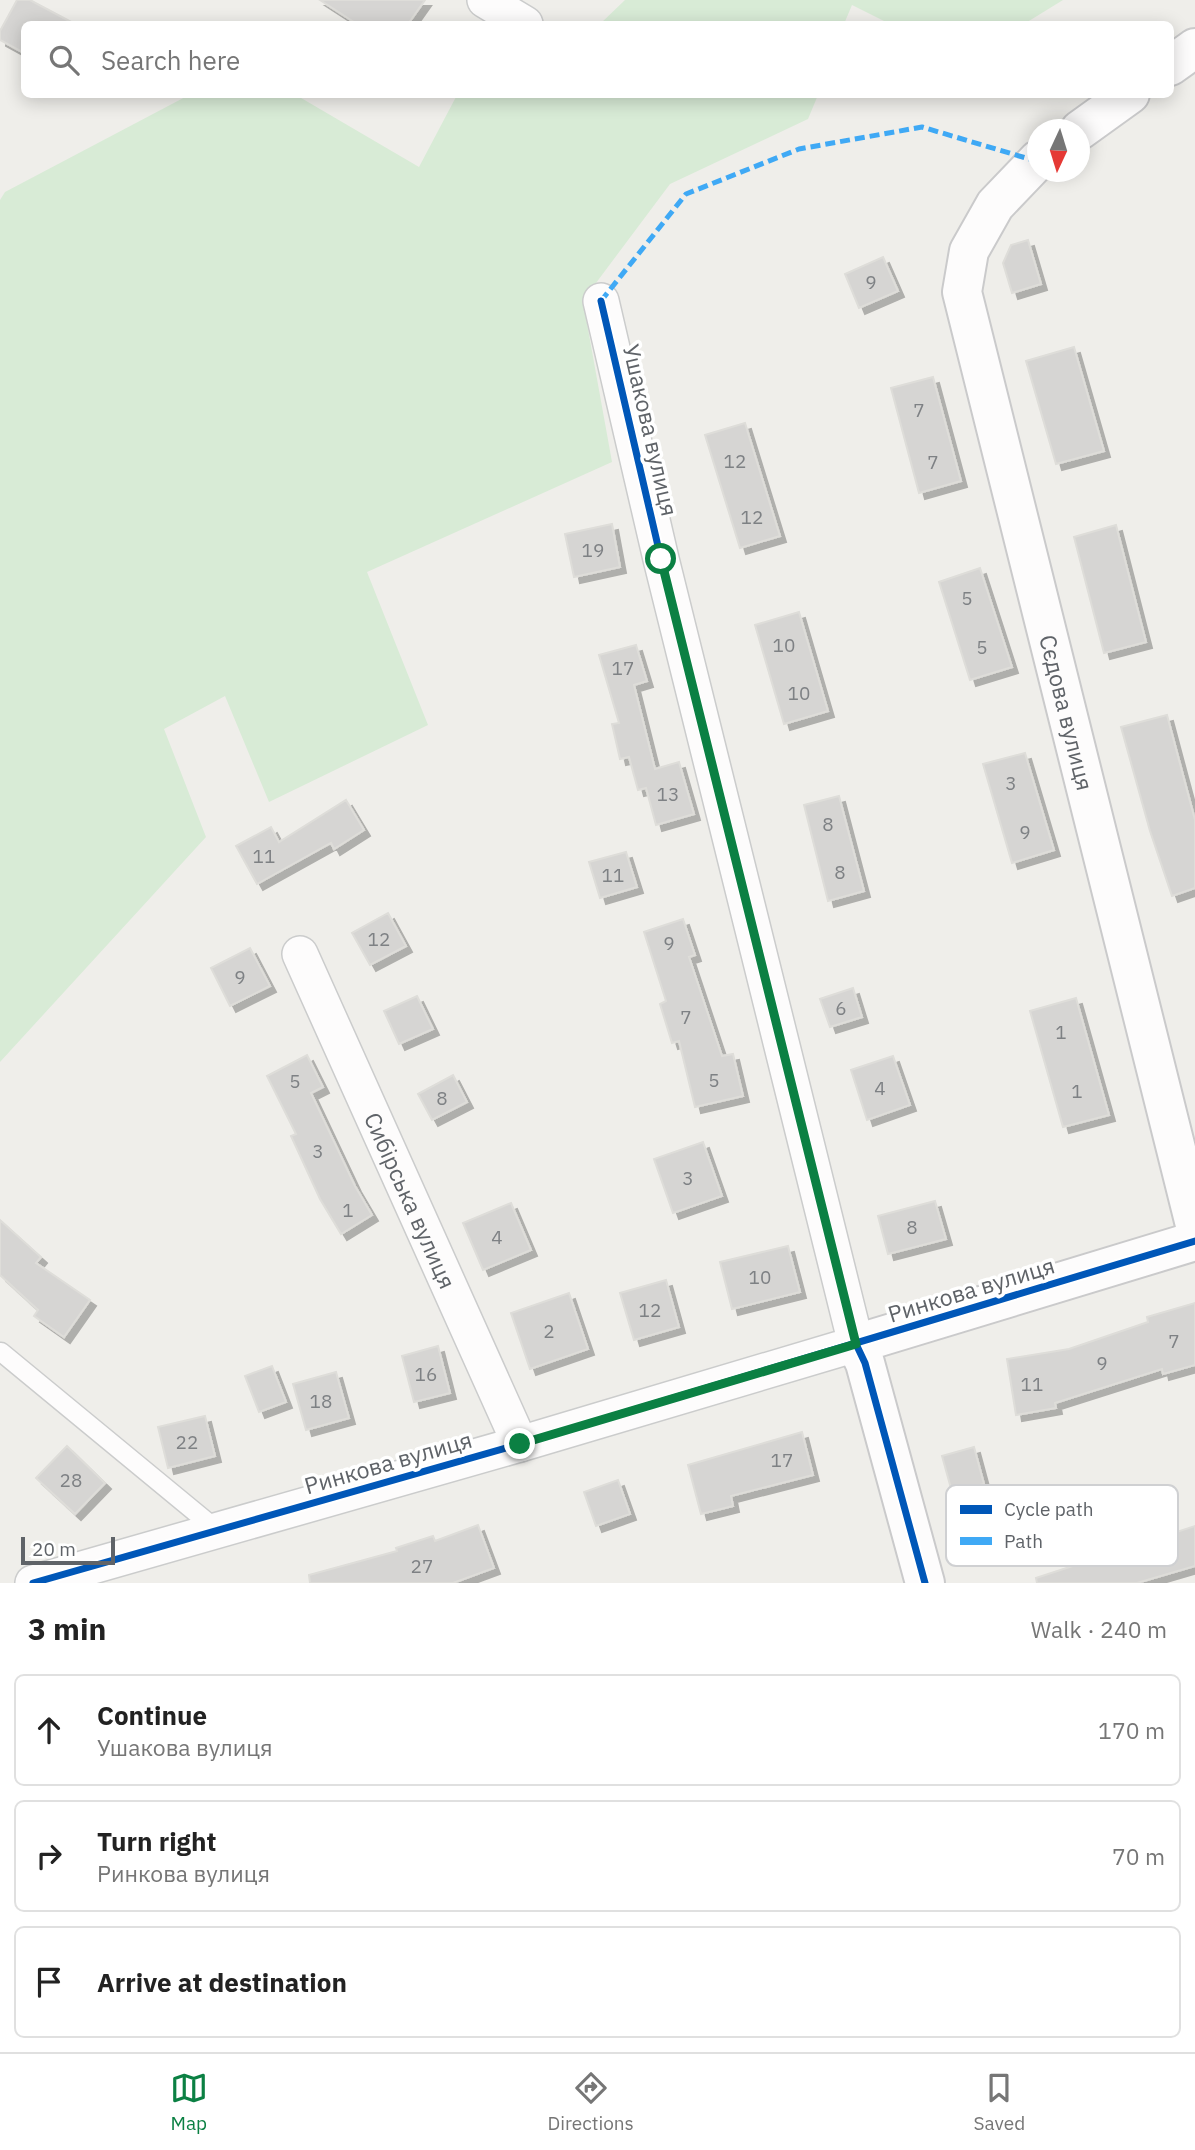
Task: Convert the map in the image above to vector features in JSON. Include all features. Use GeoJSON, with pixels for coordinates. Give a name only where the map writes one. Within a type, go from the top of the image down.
{"type":"FeatureCollection","features":[{"type":"Feature","properties":{"kind":"street"},"geometry":{"type":"LineString","coordinates":[[485,0],[520,21]]}},
{"type":"Feature","properties":{"kind":"street"},"geometry":{"type":"LineString","coordinates":[[1174,64],[1195,48]]}},
{"type":"Feature","properties":{"kind":"street"},"geometry":{"type":"LineString","coordinates":[[1090,123],[1124,98]]}},
{"type":"Feature","properties":{"kind":"street","name":"Сєдова вулиця"},"geometry":{"type":"LineString","coordinates":[[1027,172],[995,205],[969,251],[962,292],[1195,1225]]}},
{"type":"Feature","properties":{"kind":"street","name":"Ушакова вулиця"},"geometry":{"type":"LineString","coordinates":[[601,301],[664,572],[856,1344],[865,1363],[925,1583]]}},
{"type":"Feature","properties":{"kind":"street","name":"Сибірська вулиця"},"geometry":{"type":"LineString","coordinates":[[300,954],[520,1444]]}},
{"type":"Feature","properties":{"kind":"street","name":"Ринкова вулиця"},"geometry":{"type":"LineString","coordinates":[[33,1583],[520,1444],[1195,1241]]}},
{"type":"Feature","properties":{"kind":"lane"},"geometry":{"type":"LineString","coordinates":[[1,1352],[217,1530]]}},
{"type":"Feature","properties":{"kind":"green space"},"geometry":{"type":"Polygon","coordinates":[[[625,0],[1063,0],[1029,21],[884,21],[852,5],[845,21],[603,21],[625,0]]]}},
{"type":"Feature","properties":{"kind":"green space"},"geometry":{"type":"Polygon","coordinates":[[[183,98],[301,98],[419,167],[455,98],[817,98],[808,119],[670,184],[590,291],[586,318],[612,462],[367,572],[428,725],[269,802],[225,696],[164,729],[206,837],[0,1062],[0,200],[5,192],[183,98]]]}},
{"type":"Feature","properties":{"kind":"building"},"geometry":{"type":"Polygon","coordinates":[[[17,0],[30,0],[69,21],[21,21],[21,51],[0,40],[0,31],[17,0]]]}},
{"type":"Feature","properties":{"kind":"building"},"geometry":{"type":"Polygon","coordinates":[[[320,0],[425,0],[410,21],[352,21],[320,0]]]}},
{"type":"Feature","properties":{"kind":"building"},"geometry":{"type":"Polygon","coordinates":[[[1028,240],[1041,284],[1012,293],[1003,263],[1011,245],[1028,240]]]}},
{"type":"Feature","properties":{"kind":"building"},"geometry":{"type":"Polygon","coordinates":[[[883,257],[898,291],[859,308],[845,274],[883,257]]]}},
{"type":"Feature","properties":{"kind":"building"},"geometry":{"type":"Polygon","coordinates":[[[1074,347],[1104,451],[1056,464],[1026,361],[1074,347]]]}},
{"type":"Feature","properties":{"kind":"building"},"geometry":{"type":"Polygon","coordinates":[[[933,377],[961,481],[919,493],[891,388],[933,377]]]}},
{"type":"Feature","properties":{"kind":"building"},"geometry":{"type":"Polygon","coordinates":[[[745,423],[780,536],[740,548],[705,435],[745,423]]]}},
{"type":"Feature","properties":{"kind":"building"},"geometry":{"type":"Polygon","coordinates":[[[612,524],[620,567],[574,577],[565,534],[612,524]]]}},
{"type":"Feature","properties":{"kind":"building"},"geometry":{"type":"Polygon","coordinates":[[[1116,525],[1146,642],[1104,653],[1074,537],[1116,525]]]}},
{"type":"Feature","properties":{"kind":"building"},"geometry":{"type":"Polygon","coordinates":[[[980,568],[1012,667],[970,680],[939,582],[980,568]]]}},
{"type":"Feature","properties":{"kind":"building"},"geometry":{"type":"Polygon","coordinates":[[[799,612],[828,711],[784,724],[755,625],[799,612]]]}},
{"type":"Feature","properties":{"kind":"building"},"geometry":{"type":"Polygon","coordinates":[[[636,645],[647,681],[634,685],[655,769],[679,762],[694,814],[656,825],[646,788],[638,790],[629,757],[620,759],[612,724],[619,723],[599,655],[636,645]]]}},
{"type":"Feature","properties":{"kind":"building"},"geometry":{"type":"Polygon","coordinates":[[[1167,715],[1195,820],[1195,888],[1172,896],[1150,831],[1121,727],[1167,715]]]}},
{"type":"Feature","properties":{"kind":"building"},"geometry":{"type":"Polygon","coordinates":[[[1025,753],[1054,850],[1012,863],[983,764],[1025,753]]]}},
{"type":"Feature","properties":{"kind":"building"},"geometry":{"type":"Polygon","coordinates":[[[839,796],[864,891],[828,901],[804,805],[839,796]]]}},
{"type":"Feature","properties":{"kind":"building"},"geometry":{"type":"Polygon","coordinates":[[[346,800],[364,830],[334,849],[331,843],[257,884],[236,846],[271,827],[279,842],[346,800]]]}},
{"type":"Feature","properties":{"kind":"building"},"geometry":{"type":"Polygon","coordinates":[[[626,852],[637,887],[600,898],[589,862],[626,852]]]}},
{"type":"Feature","properties":{"kind":"building"},"geometry":{"type":"Polygon","coordinates":[[[388,913],[406,946],[370,965],[352,933],[388,913]]]}},
{"type":"Feature","properties":{"kind":"building"},"geometry":{"type":"Polygon","coordinates":[[[683,919],[695,955],[689,957],[722,1056],[733,1054],[743,1096],[695,1107],[679,1041],[672,1043],[660,1004],[666,1001],[644,932],[683,919]]]}},
{"type":"Feature","properties":{"kind":"building"},"geometry":{"type":"Polygon","coordinates":[[[250,948],[270,986],[230,1006],[211,968],[250,948]]]}},
{"type":"Feature","properties":{"kind":"building"},"geometry":{"type":"Polygon","coordinates":[[[853,988],[862,1017],[830,1027],[820,999],[853,988]]]}},
{"type":"Feature","properties":{"kind":"building"},"geometry":{"type":"Polygon","coordinates":[[[417,996],[433,1029],[399,1044],[384,1011],[417,996]]]}},
{"type":"Feature","properties":{"kind":"building"},"geometry":{"type":"Polygon","coordinates":[[[1076,998],[1109,1115],[1063,1127],[1030,1011],[1076,998]]]}},
{"type":"Feature","properties":{"kind":"building"},"geometry":{"type":"Polygon","coordinates":[[[307,1055],[323,1087],[311,1093],[355,1186],[372,1215],[341,1234],[320,1199],[291,1136],[296,1134],[267,1076],[307,1055]]]}},
{"type":"Feature","properties":{"kind":"building"},"geometry":{"type":"Polygon","coordinates":[[[893,1056],[910,1105],[867,1120],[851,1070],[893,1056]]]}},
{"type":"Feature","properties":{"kind":"building"},"geometry":{"type":"Polygon","coordinates":[[[453,1075],[467,1102],[432,1120],[418,1094],[453,1075]]]}},
{"type":"Feature","properties":{"kind":"building"},"geometry":{"type":"Polygon","coordinates":[[[703,1142],[722,1196],[673,1213],[654,1159],[703,1142]]]}},
{"type":"Feature","properties":{"kind":"building"},"geometry":{"type":"Polygon","coordinates":[[[935,1201],[946,1239],[888,1254],[878,1216],[935,1201]]]}},
{"type":"Feature","properties":{"kind":"building"},"geometry":{"type":"Polygon","coordinates":[[[511,1203],[531,1250],[483,1270],[463,1223],[511,1203]]]}},
{"type":"Feature","properties":{"kind":"building"},"geometry":{"type":"Polygon","coordinates":[[[0,1220],[41,1257],[36,1263],[90,1300],[64,1337],[34,1316],[38,1310],[0,1275],[0,1220]]]}},
{"type":"Feature","properties":{"kind":"building"},"geometry":{"type":"Polygon","coordinates":[[[788,1246],[800,1292],[732,1309],[720,1262],[788,1246]]]}},
{"type":"Feature","properties":{"kind":"building"},"geometry":{"type":"Polygon","coordinates":[[[666,1280],[679,1327],[634,1340],[620,1293],[666,1280]]]}},
{"type":"Feature","properties":{"kind":"building"},"geometry":{"type":"Polygon","coordinates":[[[569,1293],[588,1349],[530,1369],[511,1313],[569,1293]]]}},
{"type":"Feature","properties":{"kind":"building"},"geometry":{"type":"Polygon","coordinates":[[[1195,1303],[1195,1365],[1163,1374],[1162,1369],[1055,1403],[1056,1408],[1016,1415],[1007,1359],[1069,1349],[1148,1322],[1147,1317],[1195,1303]]]}},
{"type":"Feature","properties":{"kind":"building"},"geometry":{"type":"Polygon","coordinates":[[[438,1346],[450,1393],[414,1402],[402,1356],[438,1346]]]}},
{"type":"Feature","properties":{"kind":"building"},"geometry":{"type":"Polygon","coordinates":[[[272,1366],[286,1402],[259,1412],[245,1376],[272,1366]]]}},
{"type":"Feature","properties":{"kind":"building"},"geometry":{"type":"Polygon","coordinates":[[[336,1372],[349,1418],[306,1430],[293,1384],[336,1372]]]}},
{"type":"Feature","properties":{"kind":"building"},"geometry":{"type":"Polygon","coordinates":[[[205,1416],[215,1456],[168,1468],[158,1427],[205,1416]]]}},
{"type":"Feature","properties":{"kind":"building"},"geometry":{"type":"Polygon","coordinates":[[[802,1432],[813,1475],[731,1496],[733,1506],[701,1514],[688,1465],[802,1432]]]}},
{"type":"Feature","properties":{"kind":"building"},"geometry":{"type":"Polygon","coordinates":[[[67,1446],[105,1483],[75,1514],[36,1478],[67,1446]]]}},
{"type":"Feature","properties":{"kind":"building"},"geometry":{"type":"Polygon","coordinates":[[[974,1447],[984,1484],[950,1485],[942,1456],[974,1447]]]}},
{"type":"Feature","properties":{"kind":"building"},"geometry":{"type":"Polygon","coordinates":[[[618,1480],[630,1514],[596,1526],[584,1492],[618,1480]]]}},
{"type":"Feature","properties":{"kind":"building"},"geometry":{"type":"Polygon","coordinates":[[[478,1525],[494,1568],[453,1583],[310,1583],[309,1575],[397,1551],[396,1548],[433,1536],[435,1541],[478,1525]]]}},
{"type":"Feature","properties":{"kind":"building"},"geometry":{"type":"Polygon","coordinates":[[[1195,1526],[1195,1566],[1137,1583],[1037,1583],[1036,1578],[1073,1566],[1178,1566],[1178,1532],[1195,1526]]]}},
{"type":"Feature","properties":{"kind":"marked path"},"geometry":{"type":"LineString","coordinates":[[601,301],[686,194],[799,149],[922,127],[1027,158]]}},
{"type":"Feature","properties":{"kind":"cycle path"},"geometry":{"type":"LineString","coordinates":[[601,301],[661,559],[856,1344],[865,1363],[925,1583]]}},
{"type":"Feature","properties":{"kind":"cycle path"},"geometry":{"type":"LineString","coordinates":[[33,1583],[520,1444],[1195,1241]]}},
{"type":"Feature","properties":{"kind":"route"},"geometry":{"type":"LineString","coordinates":[[520,1444],[856,1344],[661,559]]}}]}
